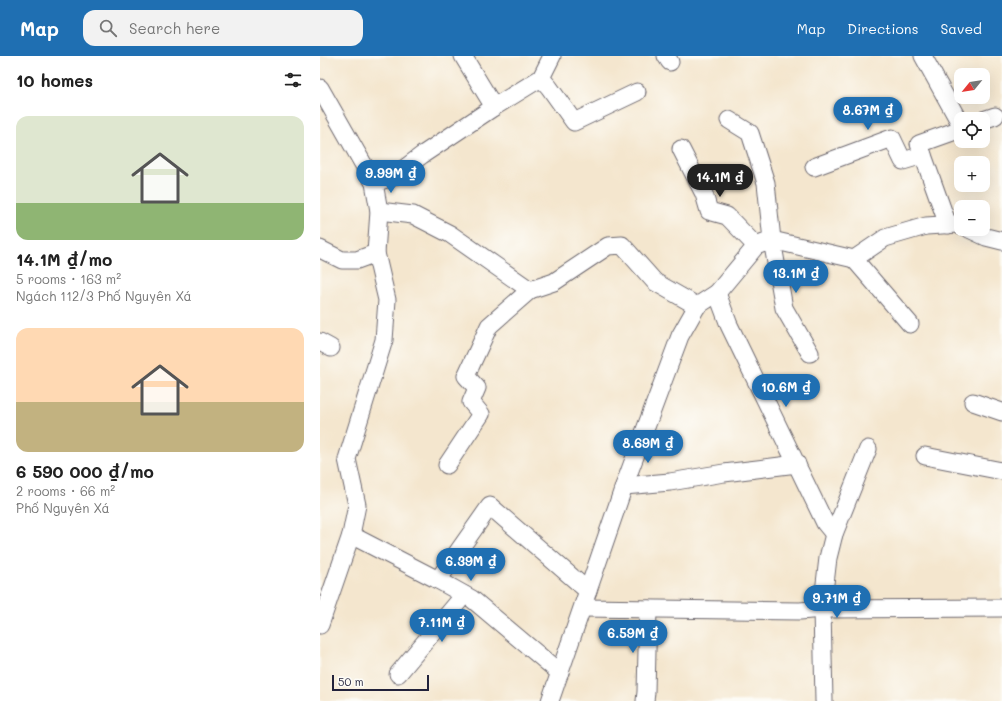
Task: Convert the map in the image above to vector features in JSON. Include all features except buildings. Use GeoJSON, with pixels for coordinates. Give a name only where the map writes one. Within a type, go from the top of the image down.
{"type":"FeatureCollection","features":[{"type":"Feature","properties":{"kind":"street"},"geometry":{"type":"LineString","coordinates":[[464,56],[494,107]]}},
{"type":"Feature","properties":{"kind":"street"},"geometry":{"type":"LineString","coordinates":[[374,182],[393,176],[422,155],[540,78],[552,56]]}},
{"type":"Feature","properties":{"kind":"street"},"geometry":{"type":"LineString","coordinates":[[923,56],[954,112]]}},
{"type":"Feature","properties":{"kind":"street"},"geometry":{"type":"LineString","coordinates":[[540,78],[549,87],[574,122],[637,92]]}},
{"type":"Feature","properties":{"kind":"street"},"geometry":{"type":"LineString","coordinates":[[320,88],[374,182],[379,211],[376,253],[387,300],[384,340],[347,459],[357,505],[352,535],[320,625]]}},
{"type":"Feature","properties":{"kind":"street"},"geometry":{"type":"LineString","coordinates":[[729,120],[750,133],[766,183],[772,240],[784,308],[810,353]]}},
{"type":"Feature","properties":{"kind":"street"},"geometry":{"type":"LineString","coordinates":[[814,167],[892,138],[903,161],[954,133]]}},
{"type":"Feature","properties":{"kind":"street"},"geometry":{"type":"LineString","coordinates":[[681,149],[704,194],[708,211],[727,216],[756,246]]}},
{"type":"Feature","properties":{"kind":"street"},"geometry":{"type":"LineString","coordinates":[[921,150],[954,223]]}},
{"type":"Feature","properties":{"kind":"street"},"geometry":{"type":"LineString","coordinates":[[379,211],[413,215],[450,234],[530,290]]}},
{"type":"Feature","properties":{"kind":"street"},"geometry":{"type":"LineString","coordinates":[[854,259],[885,238],[926,226],[954,225]]}},
{"type":"Feature","properties":{"kind":"street"},"geometry":{"type":"LineString","coordinates":[[994,239],[1002,229]]}},
{"type":"Feature","properties":{"kind":"street"},"geometry":{"type":"LineString","coordinates":[[550,701],[624,486],[680,336],[697,306],[717,293],[756,246],[772,240],[854,259],[910,324]]}},
{"type":"Feature","properties":{"kind":"street"},"geometry":{"type":"LineString","coordinates":[[448,465],[481,414],[471,402],[477,388],[466,376],[489,326],[530,290],[554,282],[608,246],[622,245],[656,282],[697,306]]}},
{"type":"Feature","properties":{"kind":"street"},"geometry":{"type":"LineString","coordinates":[[320,249],[342,260],[357,260],[376,253]]}},
{"type":"Feature","properties":{"kind":"street"},"geometry":{"type":"LineString","coordinates":[[717,293],[729,325],[825,522],[834,534]]}},
{"type":"Feature","properties":{"kind":"street"},"geometry":{"type":"LineString","coordinates":[[974,402],[1002,412]]}},
{"type":"Feature","properties":{"kind":"street"},"geometry":{"type":"LineString","coordinates":[[824,701],[822,609],[828,558],[834,534],[868,449]]}},
{"type":"Feature","properties":{"kind":"street"},"geometry":{"type":"LineString","coordinates":[[924,456],[1002,471]]}},
{"type":"Feature","properties":{"kind":"street"},"geometry":{"type":"LineString","coordinates":[[624,486],[670,482],[724,473],[797,464]]}},
{"type":"Feature","properties":{"kind":"street"},"geometry":{"type":"LineString","coordinates":[[438,580],[490,506],[588,591]]}},
{"type":"Feature","properties":{"kind":"street"},"geometry":{"type":"LineString","coordinates":[[352,535],[472,599],[560,673]]}},
{"type":"Feature","properties":{"kind":"street"},"geometry":{"type":"LineString","coordinates":[[398,674],[464,595]]}},
{"type":"Feature","properties":{"kind":"street"},"geometry":{"type":"LineString","coordinates":[[583,608],[800,611],[822,609],[1002,608]]}},
{"type":"Feature","properties":{"kind":"street"},"geometry":{"type":"LineString","coordinates":[[645,701],[648,609]]}}]}
